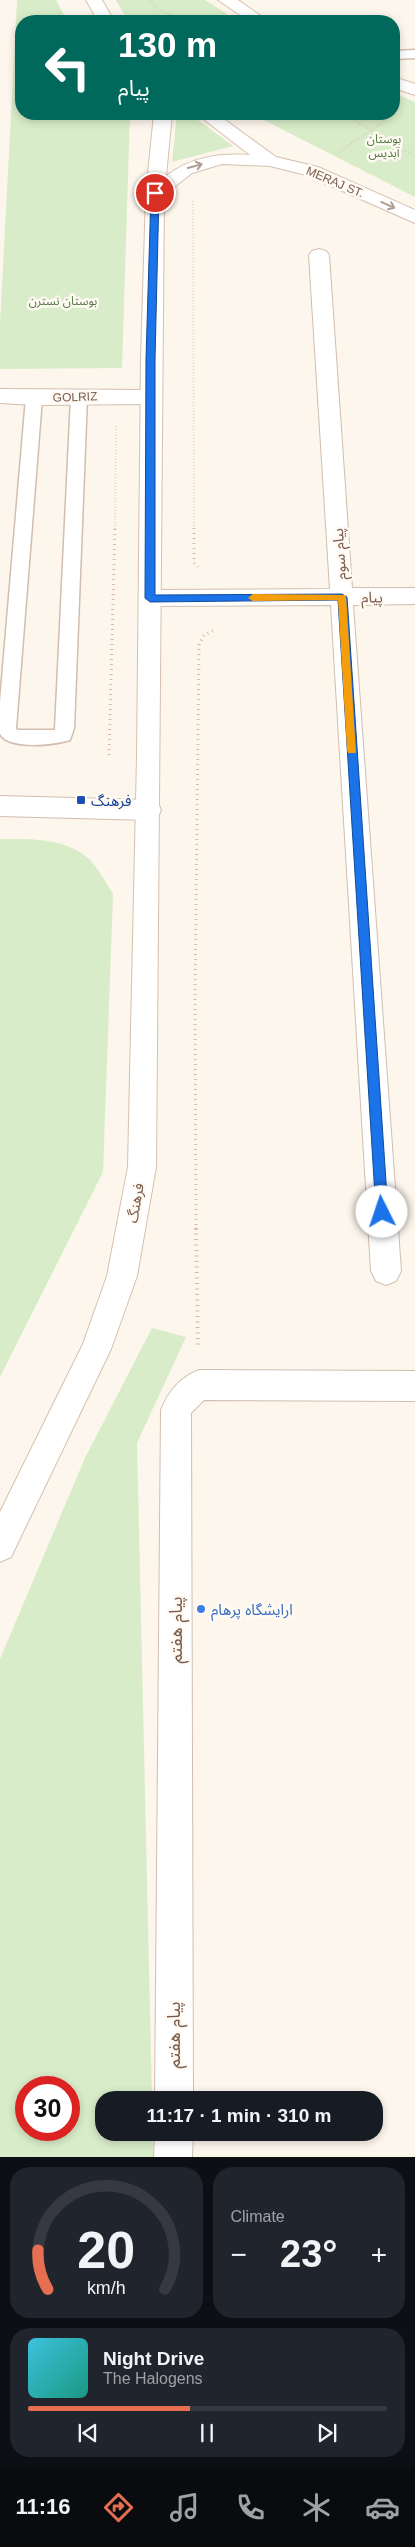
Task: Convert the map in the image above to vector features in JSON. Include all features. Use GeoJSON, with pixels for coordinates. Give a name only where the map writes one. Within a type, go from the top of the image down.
{"type":"FeatureCollection","features":[{"type":"Feature","properties":{"kind":"main road"},"geometry":{"type":"LineString","coordinates":[[94,0],[103,15]]}},
{"type":"Feature","properties":{"kind":"main road"},"geometry":{"type":"LineString","coordinates":[[226,0],[250,15]]}},
{"type":"Feature","properties":{"kind":"main road"},"geometry":{"type":"LineString","coordinates":[[400,84],[415,90]]}},
{"type":"Feature","properties":{"kind":"main road","name":"فرهنگ"},"geometry":{"type":"LineString","coordinates":[[0,1546],[96,1349],[122,1276],[142,1167],[148,810],[151,397],[155,193],[162,120]]}},
{"type":"Feature","properties":{"kind":"main road","name":"MERAJ ST."},"geometry":{"type":"LineString","coordinates":[[214,120],[270,161],[312,171],[415,218]]}},
{"type":"Feature","properties":{"kind":"main road"},"geometry":{"type":"LineString","coordinates":[[155,193],[186,169],[221,159],[270,161]]}},
{"type":"Feature","properties":{"kind":"main road","name":"پیام سوم"},"geometry":{"type":"LineString","coordinates":[[320,255],[386,1271]]}},
{"type":"Feature","properties":{"kind":"main road","name":"GOLRIZ"},"geometry":{"type":"LineString","coordinates":[[0,396],[34,398],[151,397]]}},
{"type":"Feature","properties":{"kind":"main road","name":"پیام"},"geometry":{"type":"LineString","coordinates":[[150,598],[415,596]]}},
{"type":"Feature","properties":{"kind":"main road"},"geometry":{"type":"LineString","coordinates":[[0,806],[148,810]]}},
{"type":"Feature","properties":{"kind":"main road"},"geometry":{"type":"LineString","coordinates":[[199,1384],[415,1386]]}},
{"type":"Feature","properties":{"kind":"main road","name":"پیام هفتم"},"geometry":{"type":"LineString","coordinates":[[174,2091],[176,1410],[184,1397],[199,1384]]}},
{"type":"Feature","properties":{"kind":"main road"},"geometry":{"type":"LineString","coordinates":[[174,2141],[174,2157]]}},
{"type":"Feature","properties":{"kind":"lane"},"geometry":{"type":"LineString","coordinates":[[400,55],[415,54]]}},
{"type":"Feature","properties":{"kind":"lane"},"geometry":{"type":"LineString","coordinates":[[34,398],[7,728],[9,734],[14,737],[56,737],[63,735],[65,728],[79,397]]}},
{"type":"Feature","properties":{"kind":"path"},"geometry":{"type":"LineString","coordinates":[[150,0],[155,7],[172,15]]}},
{"type":"Feature","properties":{"kind":"path"},"geometry":{"type":"LineString","coordinates":[[354,120],[415,156]]}},
{"type":"Feature","properties":{"kind":"path"},"geometry":{"type":"LineString","coordinates":[[312,171],[385,120]]}},
{"type":"Feature","properties":{"kind":"path"},"geometry":{"type":"LineString","coordinates":[[186,169],[193,188],[194,563],[203,571]]}},
{"type":"Feature","properties":{"kind":"path"},"geometry":{"type":"LineString","coordinates":[[109,755],[113,646],[116,420]]}},
{"type":"Feature","properties":{"kind":"path"},"geometry":{"type":"LineString","coordinates":[[199,1384],[195,1214],[195,847],[199,645],[204,635],[218,628]]}},
{"type":"Feature","properties":{"kind":"green space","name":"بوستان نسترن"},"geometry":{"type":"Polygon","coordinates":[[[17,0],[56,0],[64,15],[16,15],[17,0]]]}},
{"type":"Feature","properties":{"kind":"green space"},"geometry":{"type":"Polygon","coordinates":[[[116,0],[205,0],[229,15],[125,15],[116,0]]]}},
{"type":"Feature","properties":{"kind":"green space","name":"بوستان نسترن"},"geometry":{"type":"Polygon","coordinates":[[[15,38],[15,120],[130,120],[122,368],[0,369],[0,324],[15,38]]]}},
{"type":"Feature","properties":{"kind":"green space","name":"بوستان آبدیس"},"geometry":{"type":"Polygon","coordinates":[[[400,96],[415,102],[415,197],[264,120],[400,120],[400,96]]]}},
{"type":"Feature","properties":{"kind":"green space"},"geometry":{"type":"Polygon","coordinates":[[[176,120],[198,120],[233,146],[172,162],[176,120]]]}},
{"type":"Feature","properties":{"kind":"green space"},"geometry":{"type":"Polygon","coordinates":[[[0,839],[46,841],[69,847],[89,859],[113,894],[103,1172],[0,1377],[0,839]]]}},
{"type":"Feature","properties":{"kind":"green space"},"geometry":{"type":"Polygon","coordinates":[[[152,1328],[186,1337],[137,1443],[152,2091],[95,2091],[95,2141],[153,2141],[153,2157],[0,2157],[0,1659],[85,1458],[152,1328]]]}},
{"type":"Feature","properties":{"kind":"slow traffic"},"geometry":{"type":"LineString","coordinates":[[253,598],[342,597],[352,750]]}},
{"type":"Feature","properties":{"kind":"place","name":"فرهنگ"},"geometry":{"type":"Point","coordinates":[81,800]}},
{"type":"Feature","properties":{"kind":"place","name":"ارایشگاه پرهام"},"geometry":{"type":"Point","coordinates":[201,1609]}},
{"type":"Feature","properties":{"kind":"route"},"geometry":{"type":"LineString","coordinates":[[155,193],[150,359],[150,598],[342,597],[382,1212]]}}]}
